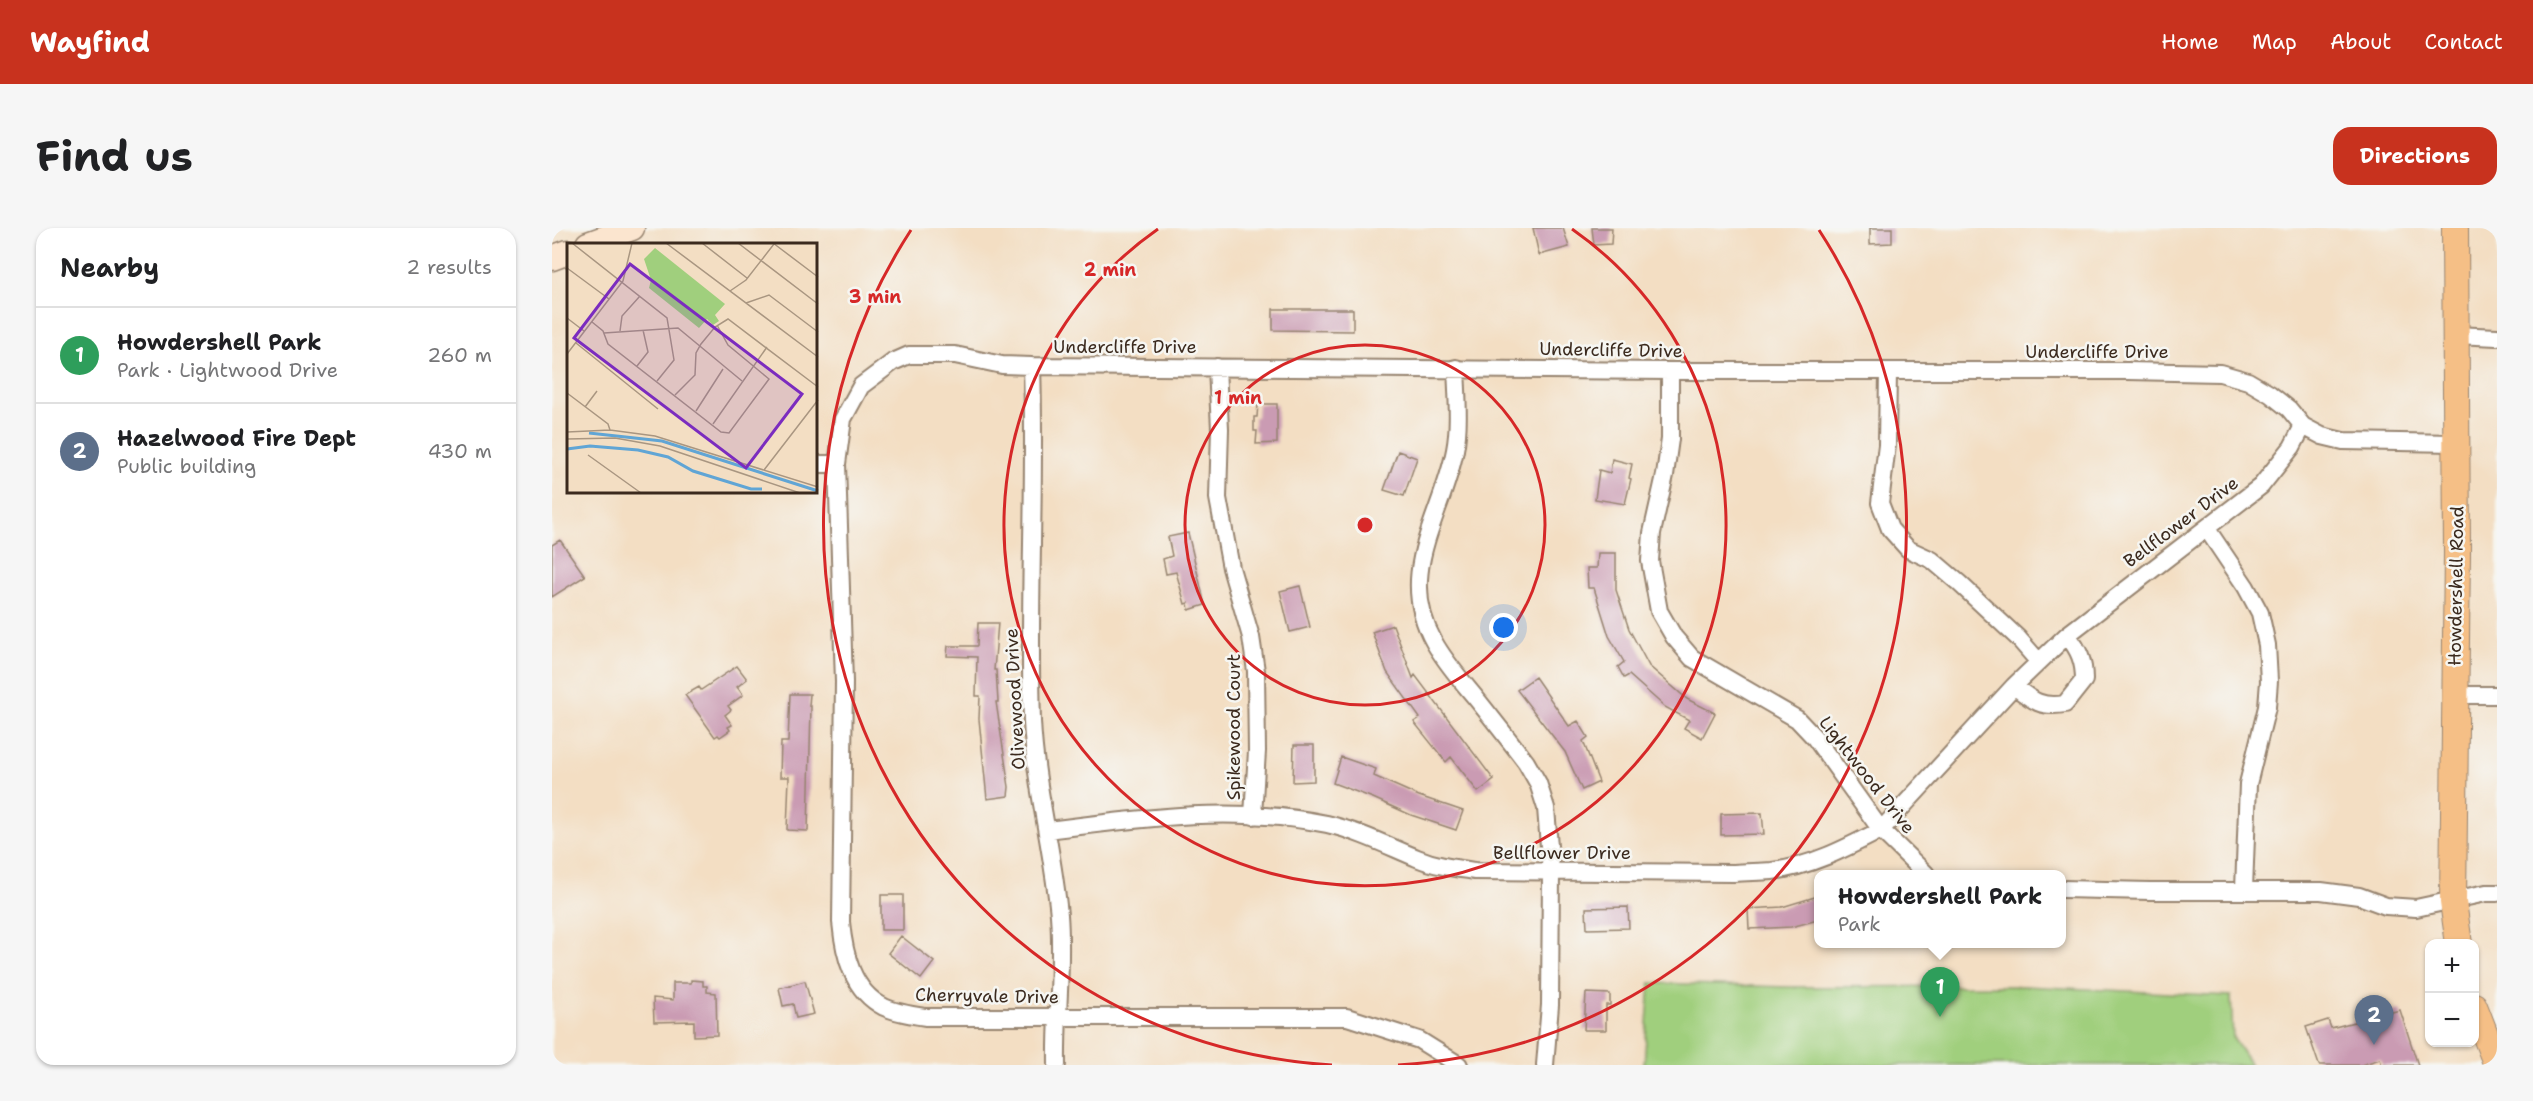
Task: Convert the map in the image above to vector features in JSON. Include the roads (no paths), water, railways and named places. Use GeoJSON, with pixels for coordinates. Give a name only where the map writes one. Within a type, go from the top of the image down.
{"type":"FeatureCollection","features":[{"type":"Feature","properties":{"kind":"main road","name":"Howdershell Road"},"geometry":{"type":"LineString","coordinates":[[2455,228],[2457,552],[2453,902],[2458,939]]}},
{"type":"Feature","properties":{"kind":"main road"},"geometry":{"type":"LineString","coordinates":[[2479,1017],[2497,1065]]}},
{"type":"Feature","properties":{"kind":"street"},"geometry":{"type":"LineString","coordinates":[[591,243],[632,228]]}},
{"type":"Feature","properties":{"kind":"street"},"geometry":{"type":"LineString","coordinates":[[552,258],[567,252]]}},
{"type":"Feature","properties":{"kind":"street"},"geometry":{"type":"LineString","coordinates":[[2456,335],[2497,337]]}},
{"type":"Feature","properties":{"kind":"street","name":"Undercliffe Drive"},"geometry":{"type":"LineString","coordinates":[[837,464],[843,419],[861,386],[893,362],[909,355],[929,354],[955,355],[1002,365],[1032,366],[1670,371],[2128,371],[2220,374],[2248,381],[2270,394],[2289,409],[2303,426],[2322,436],[2343,441],[2455,443]]}},
{"type":"Feature","properties":{"kind":"street","name":"Olivewood Drive"},"geometry":{"type":"LineString","coordinates":[[1032,366],[1030,629],[1032,724],[1059,915],[1061,955],[1056,1017],[1057,1065]]}},
{"type":"Feature","properties":{"kind":"street","name":"Spikewood Court"},"geometry":{"type":"LineString","coordinates":[[1217,367],[1220,429],[1218,498],[1231,568],[1251,638],[1256,671],[1257,751],[1253,816]]}},
{"type":"Feature","properties":{"kind":"street"},"geometry":{"type":"LineString","coordinates":[[1456,368],[1458,415],[1456,447],[1449,478],[1420,557],[1418,584],[1423,614],[1434,641],[1450,666],[1511,743],[1538,783],[1546,808],[1551,872],[1550,1005],[1545,1065]]}},
{"type":"Feature","properties":{"kind":"street","name":"Lightwood Drive"},"geometry":{"type":"LineString","coordinates":[[1670,371],[1670,439],[1665,475],[1652,533],[1650,561],[1659,611],[1674,637],[1692,658],[1797,719],[1815,738],[1881,830],[1922,870]]}},
{"type":"Feature","properties":{"kind":"street"},"geometry":{"type":"LineString","coordinates":[[1888,371],[1887,445],[1880,503],[1890,529],[1908,549],[1932,560],[1959,583],[2018,638],[2038,661]]}},
{"type":"Feature","properties":{"kind":"street","name":"Bellflower Drive"},"geometry":{"type":"LineString","coordinates":[[1048,830],[1179,814],[1253,816],[1328,825],[1447,867],[1475,871],[1773,871],[1802,864],[1881,830],[2038,661],[2136,579],[2207,529],[2261,486],[2288,454],[2303,426]]}},
{"type":"Feature","properties":{"kind":"street"},"geometry":{"type":"LineString","coordinates":[[818,464],[837,464]]}},
{"type":"Feature","properties":{"kind":"street","name":"Cherryvale Drive"},"geometry":{"type":"LineString","coordinates":[[837,464],[844,682],[842,922],[844,950],[853,975],[866,992],[883,1007],[926,1017],[1347,1017],[1419,1040],[1459,1065]]}},
{"type":"Feature","properties":{"kind":"street"},"geometry":{"type":"LineString","coordinates":[[2207,529],[2246,587],[2260,613],[2267,645],[2269,681],[2267,707],[2248,784],[2244,889]]}},
{"type":"Feature","properties":{"kind":"street"},"geometry":{"type":"LineString","coordinates":[[2014,686],[2033,701],[2048,706],[2065,704],[2084,680],[2084,664],[2078,649],[2067,635]]}},
{"type":"Feature","properties":{"kind":"street"},"geometry":{"type":"LineString","coordinates":[[2454,695],[2497,695]]}},
{"type":"Feature","properties":{"kind":"street"},"geometry":{"type":"LineString","coordinates":[[2066,889],[2321,891],[2359,896],[2386,906],[2416,908],[2453,902],[2486,893],[2497,893]]}},
{"type":"Feature","properties":{"kind":"place","name":"Howdershell Park"},"geometry":{"type":"Point","coordinates":[1940,1017]}},
{"type":"Feature","properties":{"kind":"place","name":"Hazelwood Fire Dept"},"geometry":{"type":"Point","coordinates":[2374,1045]}}]}
